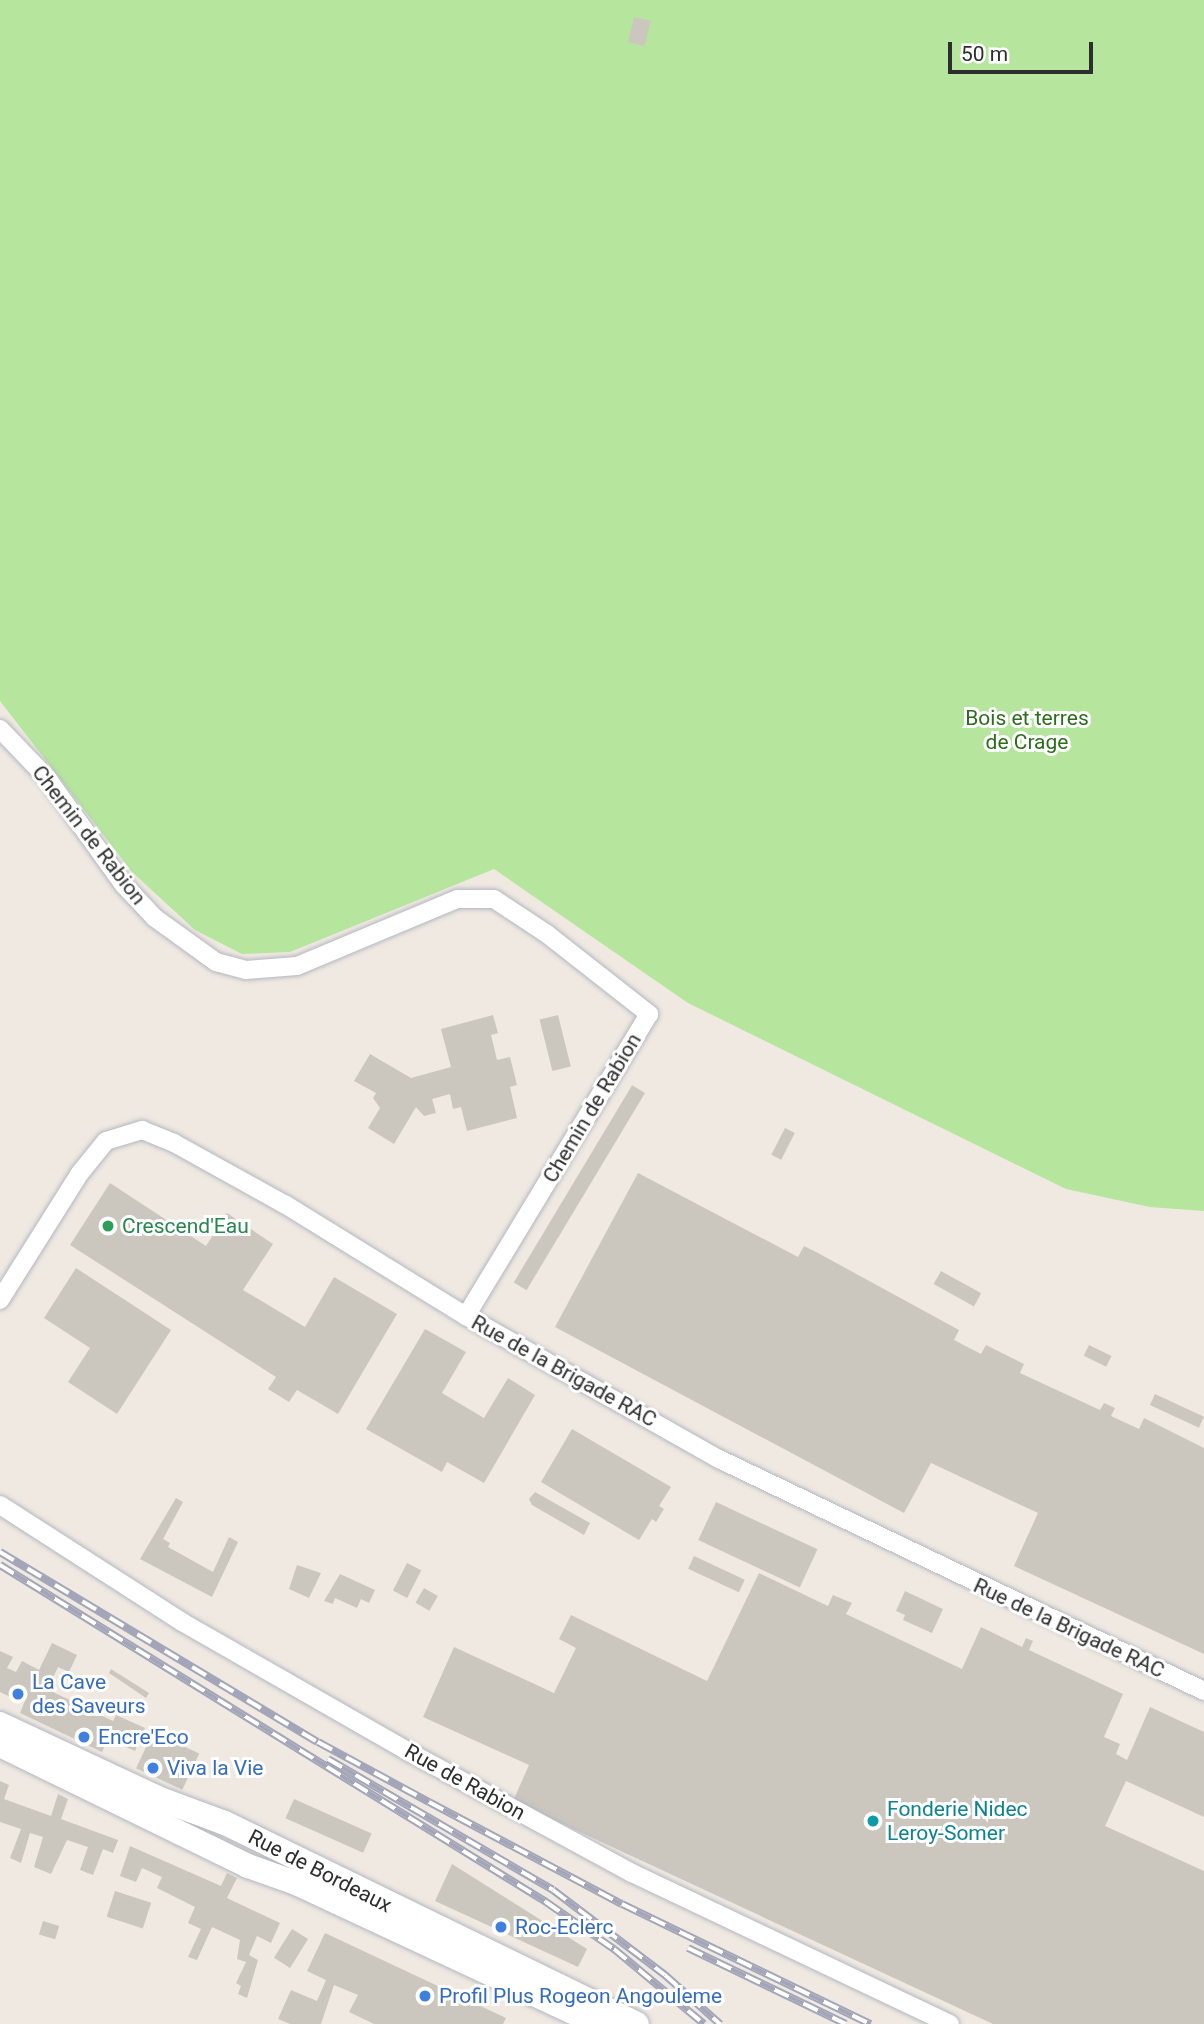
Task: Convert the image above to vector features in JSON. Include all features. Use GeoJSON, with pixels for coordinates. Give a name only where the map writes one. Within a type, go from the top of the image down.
{"type":"FeatureCollection","features":[{"type":"Feature","properties":{"kind":"main road","name":"Rue de Bordeaux"},"geometry":{"type":"LineString","coordinates":[[0,1724],[183,1807],[637,2024]]}},
{"type":"Feature","properties":{"kind":"main road","name":"Rue de Bordeaux"},"geometry":{"type":"LineString","coordinates":[[0,1745],[177,1831],[598,2024]]}},
{"type":"Feature","properties":{"kind":"street","name":"Chemin de Rabion"},"geometry":{"type":"LineString","coordinates":[[0,729],[47,778],[124,885],[156,918],[216,962],[246,970],[297,966],[457,899],[494,899],[547,934],[649,1014],[466,1316]]}},
{"type":"Feature","properties":{"kind":"street","name":"Rue de la Brigade RAC"},"geometry":{"type":"LineString","coordinates":[[0,1300],[80,1173],[106,1142],[142,1130],[174,1143],[286,1205],[466,1316],[719,1459],[1204,1691]]}},
{"type":"Feature","properties":{"kind":"street","name":"Rue de Rabion"},"geometry":{"type":"LineString","coordinates":[[0,1505],[182,1622],[409,1752],[632,1873],[950,2024]]}},
{"type":"Feature","properties":{"kind":"green space","name":"Bois et terres de Crage"},"geometry":{"type":"Polygon","coordinates":[[[0,0],[1204,0],[1204,1211],[1150,1207],[1066,1189],[688,1003],[494,869],[290,952],[242,954],[195,930],[132,872],[0,701],[0,0]]]}},
{"type":"Feature","properties":{"kind":"building"},"geometry":{"type":"Polygon","coordinates":[[[634,17],[651,21],[645,46],[628,42],[634,17]]]}},
{"type":"Feature","properties":{"kind":"building"},"geometry":{"type":"Polygon","coordinates":[[[493,1015],[498,1033],[491,1035],[497,1060],[510,1057],[517,1085],[510,1087],[517,1118],[467,1131],[461,1107],[453,1109],[450,1094],[432,1099],[436,1113],[424,1116],[416,1107],[394,1144],[368,1128],[380,1108],[373,1098],[376,1093],[354,1081],[370,1054],[411,1078],[451,1067],[441,1029],[493,1015]]]}},
{"type":"Feature","properties":{"kind":"building"},"geometry":{"type":"Polygon","coordinates":[[[558,1015],[571,1066],[552,1071],[540,1020],[558,1015]]]}},
{"type":"Feature","properties":{"kind":"building"},"geometry":{"type":"Polygon","coordinates":[[[632,1085],[645,1093],[527,1290],[514,1282],[632,1085]]]}},
{"type":"Feature","properties":{"kind":"building"},"geometry":{"type":"Polygon","coordinates":[[[785,1128],[795,1133],[781,1160],[771,1155],[785,1128]]]}},
{"type":"Feature","properties":{"kind":"building"},"geometry":{"type":"Polygon","coordinates":[[[638,1173],[798,1257],[804,1246],[818,1253],[959,1330],[954,1340],[981,1354],[986,1345],[1024,1364],[1020,1373],[1100,1410],[1104,1403],[1115,1408],[1111,1416],[1139,1429],[1144,1418],[1204,1448],[1204,1654],[1014,1566],[1038,1513],[931,1463],[904,1513],[555,1327],[638,1173]]]}},
{"type":"Feature","properties":{"kind":"building"},"geometry":{"type":"Polygon","coordinates":[[[110,1183],[206,1246],[227,1213],[273,1244],[243,1290],[305,1327],[334,1277],[397,1314],[338,1414],[297,1390],[289,1402],[268,1389],[276,1377],[70,1245],[110,1183]]]}},
{"type":"Feature","properties":{"kind":"building"},"geometry":{"type":"Polygon","coordinates":[[[76,1268],[171,1330],[117,1414],[68,1382],[90,1348],[44,1318],[76,1268]]]}},
{"type":"Feature","properties":{"kind":"building"},"geometry":{"type":"Polygon","coordinates":[[[941,1271],[981,1293],[974,1306],[934,1284],[941,1271]]]}},
{"type":"Feature","properties":{"kind":"building"},"geometry":{"type":"Polygon","coordinates":[[[425,1329],[466,1352],[442,1393],[484,1418],[508,1378],[535,1395],[484,1483],[447,1462],[442,1472],[366,1429],[425,1329]]]}},
{"type":"Feature","properties":{"kind":"building"},"geometry":{"type":"Polygon","coordinates":[[[1089,1345],[1111,1356],[1106,1367],[1084,1356],[1089,1345]]]}},
{"type":"Feature","properties":{"kind":"building"},"geometry":{"type":"Polygon","coordinates":[[[1155,1394],[1204,1417],[1199,1428],[1150,1405],[1155,1394]]]}},
{"type":"Feature","properties":{"kind":"building"},"geometry":{"type":"Polygon","coordinates":[[[572,1429],[671,1487],[659,1506],[664,1509],[656,1522],[652,1519],[639,1540],[541,1482],[572,1429]]]}},
{"type":"Feature","properties":{"kind":"building"},"geometry":{"type":"Polygon","coordinates":[[[535,1492],[590,1523],[584,1535],[532,1505],[529,1499],[535,1492]]]}},
{"type":"Feature","properties":{"kind":"building"},"geometry":{"type":"Polygon","coordinates":[[[176,1498],[183,1502],[163,1539],[170,1543],[168,1547],[213,1572],[229,1537],[238,1542],[212,1597],[140,1559],[176,1498]]]}},
{"type":"Feature","properties":{"kind":"building"},"geometry":{"type":"Polygon","coordinates":[[[716,1502],[818,1549],[800,1587],[698,1540],[716,1502]]]}},
{"type":"Feature","properties":{"kind":"building"},"geometry":{"type":"Polygon","coordinates":[[[694,1556],[745,1580],[739,1592],[688,1569],[694,1556]]]}},
{"type":"Feature","properties":{"kind":"building"},"geometry":{"type":"Polygon","coordinates":[[[407,1563],[421,1570],[407,1598],[393,1591],[407,1563]]]}},
{"type":"Feature","properties":{"kind":"building"},"geometry":{"type":"Polygon","coordinates":[[[297,1565],[321,1573],[309,1598],[289,1589],[297,1565]]]}},
{"type":"Feature","properties":{"kind":"building","name":"Fonderie Nidec Leroy-Somer"},"geometry":{"type":"Polygon","coordinates":[[[759,1573],[828,1606],[833,1595],[852,1603],[846,1614],[962,1669],[981,1627],[1022,1647],[1026,1638],[1033,1641],[1029,1650],[1123,1694],[1104,1737],[1120,1744],[1116,1754],[1127,1760],[1150,1707],[1204,1732],[1204,1817],[1126,1781],[1105,1826],[1204,1871],[1204,2024],[993,2024],[513,1801],[529,1765],[423,1717],[454,1647],[554,1693],[576,1648],[559,1639],[571,1615],[707,1681],[759,1573]]]}},
{"type":"Feature","properties":{"kind":"building"},"geometry":{"type":"Polygon","coordinates":[[[340,1574],[375,1590],[369,1603],[361,1599],[357,1608],[335,1598],[333,1604],[324,1601],[340,1574]]]}},
{"type":"Feature","properties":{"kind":"building"},"geometry":{"type":"Polygon","coordinates":[[[424,1588],[438,1596],[429,1611],[416,1603],[424,1588]]]}},
{"type":"Feature","properties":{"kind":"building"},"geometry":{"type":"Polygon","coordinates":[[[905,1591],[943,1609],[932,1633],[903,1620],[905,1615],[896,1611],[905,1591]]]}},
{"type":"Feature","properties":{"kind":"building"},"geometry":{"type":"Polygon","coordinates":[[[52,1643],[77,1655],[69,1672],[58,1667],[46,1693],[49,1690],[113,1721],[116,1715],[145,1728],[135,1751],[108,1739],[102,1752],[20,1713],[31,1686],[23,1703],[0,1692],[0,1651],[13,1657],[7,1668],[16,1672],[22,1661],[39,1670],[52,1643]]]}},
{"type":"Feature","properties":{"kind":"building"},"geometry":{"type":"Polygon","coordinates":[[[111,1669],[149,1693],[146,1698],[109,1673],[111,1669]]]}},
{"type":"Feature","properties":{"kind":"building"},"geometry":{"type":"Polygon","coordinates":[[[153,1732],[199,1754],[182,1790],[136,1768],[153,1732]]]}},
{"type":"Feature","properties":{"kind":"building"},"geometry":{"type":"Polygon","coordinates":[[[0,1781],[9,1785],[4,1799],[51,1816],[58,1794],[68,1799],[61,1819],[118,1840],[113,1853],[103,1849],[93,1875],[80,1870],[88,1847],[67,1840],[51,1874],[34,1867],[43,1837],[30,1833],[21,1863],[10,1858],[21,1829],[0,1822],[0,1781]]]}},
{"type":"Feature","properties":{"kind":"building"},"geometry":{"type":"Polygon","coordinates":[[[294,1799],[372,1834],[363,1853],[285,1818],[294,1799]]]}},
{"type":"Feature","properties":{"kind":"building"},"geometry":{"type":"Polygon","coordinates":[[[130,1846],[221,1886],[227,1873],[237,1878],[227,1898],[280,1923],[271,1943],[257,1936],[249,1955],[258,1960],[247,1998],[238,1994],[241,1986],[236,1983],[246,1962],[237,1959],[240,1940],[212,1927],[197,1960],[188,1957],[201,1929],[188,1923],[195,1907],[157,1888],[162,1877],[142,1868],[136,1882],[120,1876],[130,1846]]]}},
{"type":"Feature","properties":{"kind":"building"},"geometry":{"type":"Polygon","coordinates":[[[452,1864],[587,1949],[578,1967],[435,1901],[452,1864]]]}},
{"type":"Feature","properties":{"kind":"building"},"geometry":{"type":"Polygon","coordinates":[[[115,1891],[151,1903],[143,1928],[107,1917],[115,1891]]]}},
{"type":"Feature","properties":{"kind":"building"},"geometry":{"type":"Polygon","coordinates":[[[43,1921],[59,1926],[55,1939],[39,1934],[43,1921]]]}},
{"type":"Feature","properties":{"kind":"building"},"geometry":{"type":"Polygon","coordinates":[[[292,1929],[308,1939],[290,1968],[274,1958],[292,1929]]]}},
{"type":"Feature","properties":{"kind":"building"},"geometry":{"type":"Polygon","coordinates":[[[325,1933],[506,2018],[503,2024],[374,2024],[349,2012],[358,1995],[334,1985],[321,2024],[290,2024],[278,2019],[291,1990],[317,2001],[326,1980],[307,1971],[325,1933]]]}},
{"type":"Feature","properties":{"kind":"railway"},"geometry":{"type":"LineString","coordinates":[[0,1552],[318,1742],[622,1904],[870,2024]]}},
{"type":"Feature","properties":{"kind":"railway"},"geometry":{"type":"LineString","coordinates":[[0,1565],[546,1902],[614,1949],[704,2024]]}},
{"type":"Feature","properties":{"kind":"railway"},"geometry":{"type":"LineString","coordinates":[[328,1759],[553,1890],[665,1975],[720,2024]]}},
{"type":"Feature","properties":{"kind":"railway"},"geometry":{"type":"LineString","coordinates":[[688,1948],[846,2024]]}},
{"type":"Feature","properties":{"kind":"place","name":"Crescend'Eau"},"geometry":{"type":"Point","coordinates":[108,1226]}},
{"type":"Feature","properties":{"kind":"place","name":"La Cave des Saveurs"},"geometry":{"type":"Point","coordinates":[18,1694]}},
{"type":"Feature","properties":{"kind":"place","name":"Encre'Eco"},"geometry":{"type":"Point","coordinates":[84,1737]}},
{"type":"Feature","properties":{"kind":"place","name":"Viva la Vie"},"geometry":{"type":"Point","coordinates":[153,1768]}},
{"type":"Feature","properties":{"kind":"place","name":"Fonderie Nidec Leroy-Somer"},"geometry":{"type":"Point","coordinates":[873,1821]}},
{"type":"Feature","properties":{"kind":"place","name":"Roc-Eclerc"},"geometry":{"type":"Point","coordinates":[501,1927]}},
{"type":"Feature","properties":{"kind":"place","name":"Profil Plus Rogeon Angouleme"},"geometry":{"type":"Point","coordinates":[425,1996]}}]}
